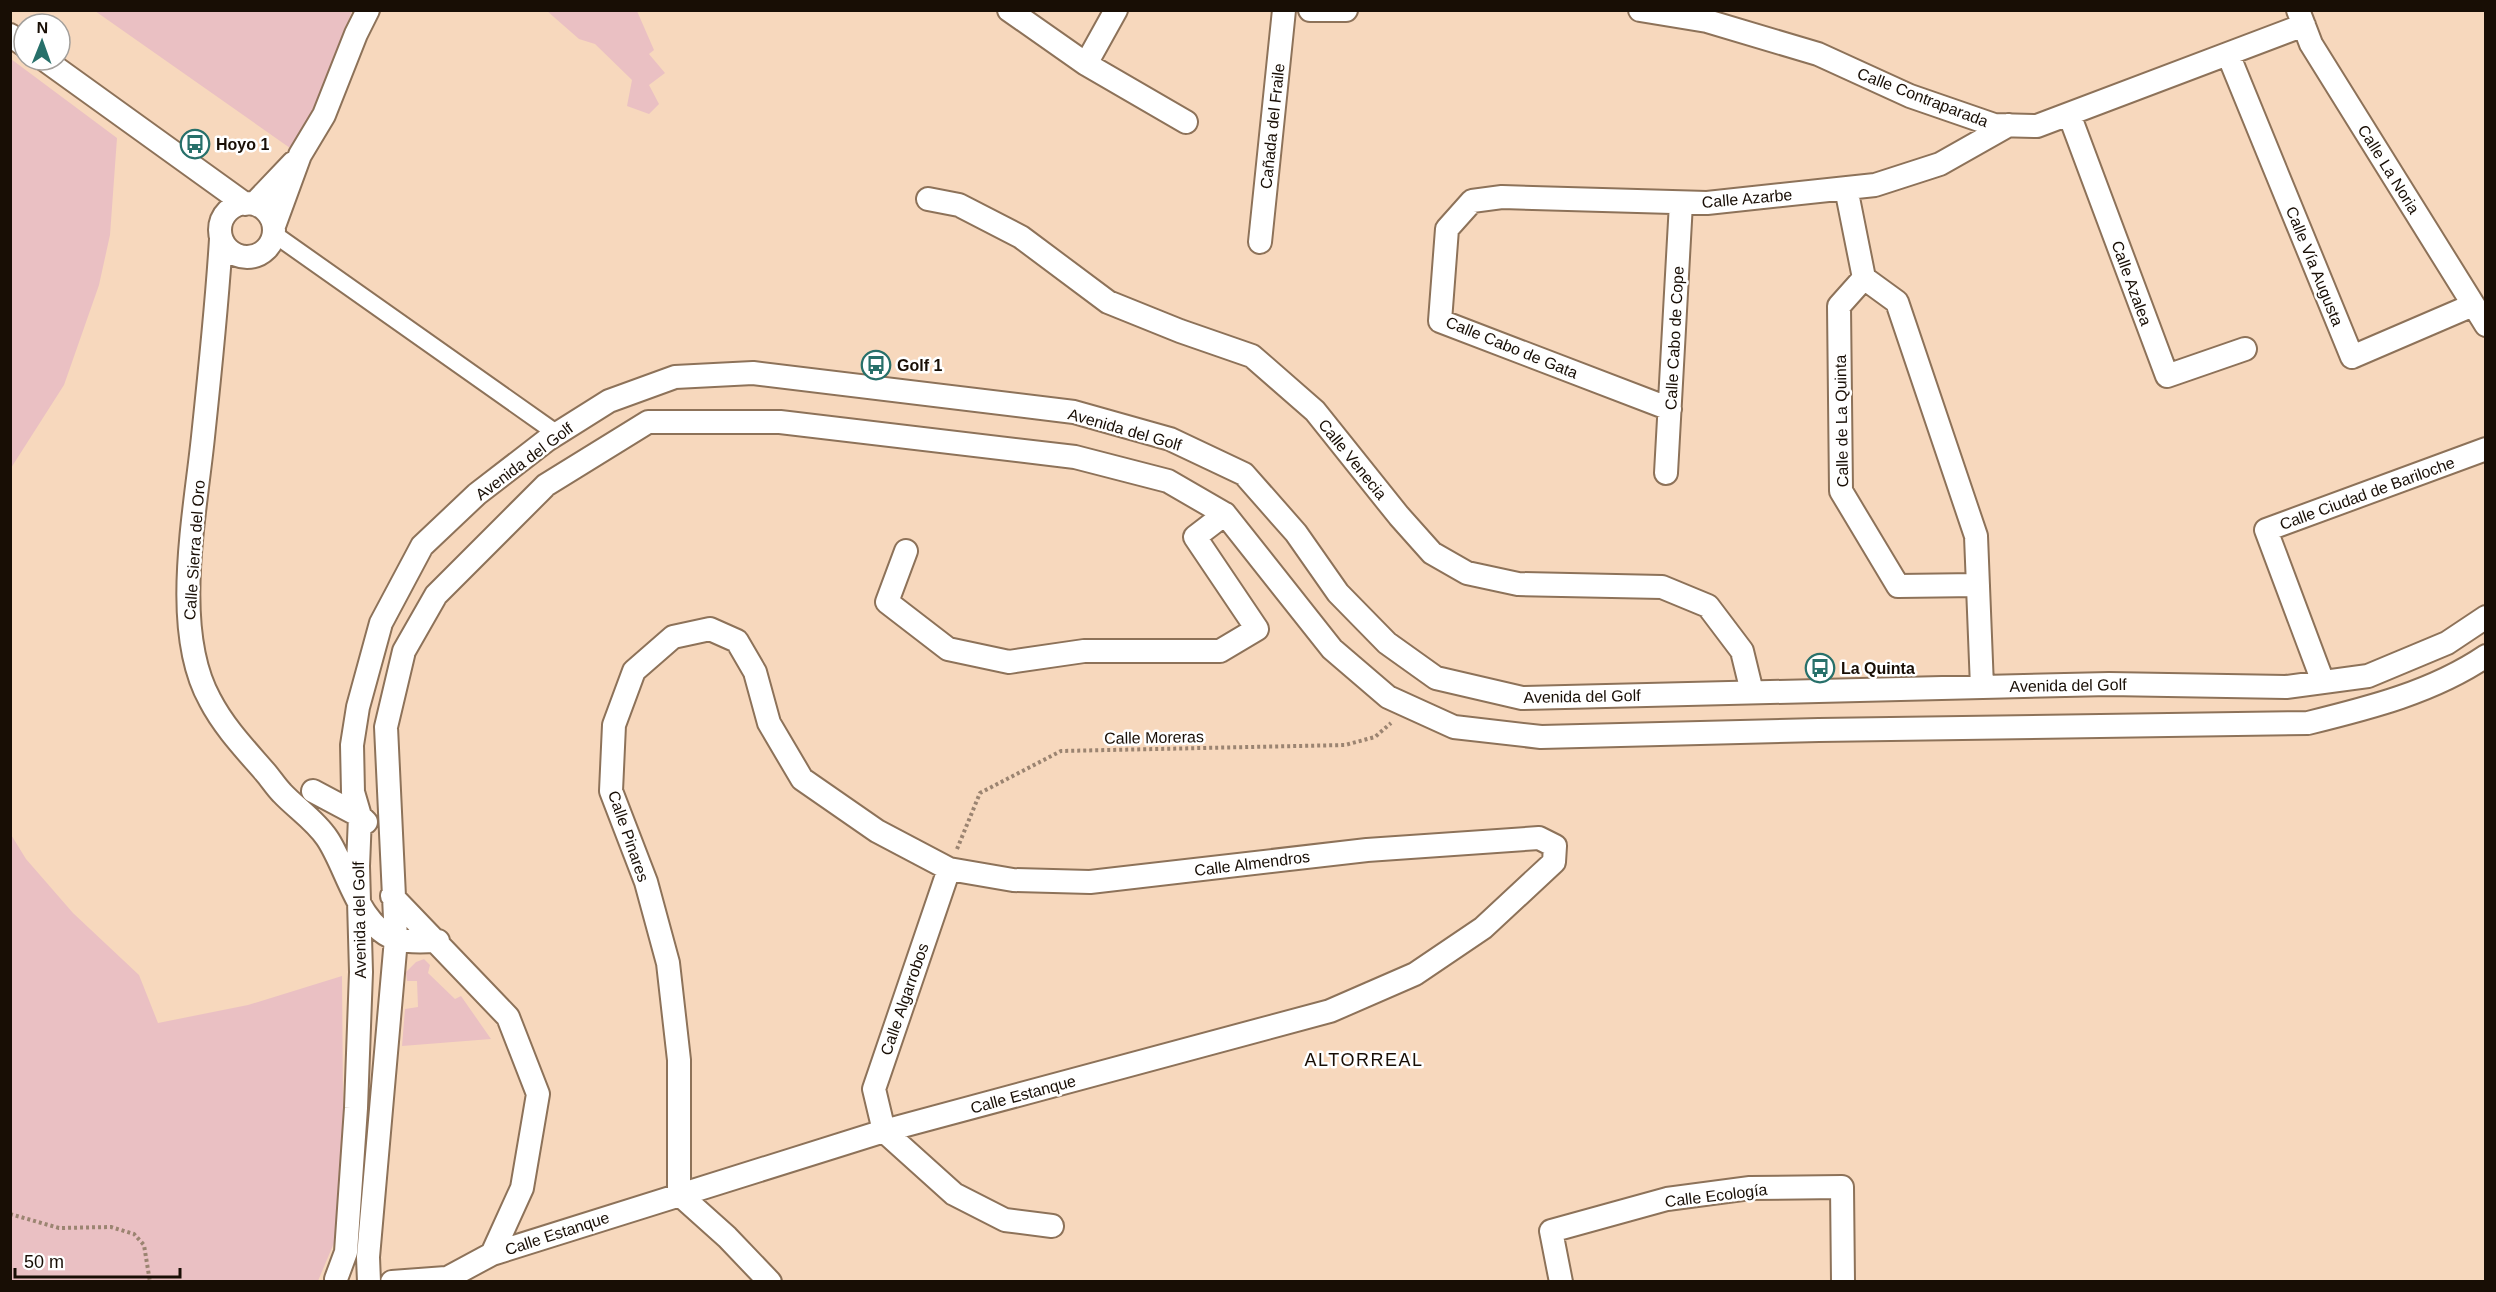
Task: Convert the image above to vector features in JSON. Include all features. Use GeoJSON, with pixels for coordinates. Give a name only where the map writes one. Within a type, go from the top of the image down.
{"type":"FeatureCollection","features":[{"type":"Feature","properties":{"kind":"street"},"geometry":{"type":"LineString","coordinates":[[218,299],[249,257],[266,250],[300,155],[324,115],[368,10]]}},
{"type":"Feature","properties":{"kind":"street"},"geometry":{"type":"LineString","coordinates":[[1009,10],[1086,64],[1186,122]]}},
{"type":"Feature","properties":{"kind":"street"},"geometry":{"type":"LineString","coordinates":[[1086,64],[1116,10]]}},
{"type":"Feature","properties":{"kind":"street","name":"Cañada del Fraile"},"geometry":{"type":"LineString","coordinates":[[1260,242],[1284,10]]}},
{"type":"Feature","properties":{"kind":"street"},"geometry":{"type":"LineString","coordinates":[[1310,10],[1346,10]]}},
{"type":"Feature","properties":{"kind":"street","name":"Calle Contraparada"},"geometry":{"type":"LineString","coordinates":[[1640,10],[1707,21],[1818,54],[1910,96],[1994,125],[2037,126],[2228,54],[2301,18]]}},
{"type":"Feature","properties":{"kind":"street","name":"Calle La Noria"},"geometry":{"type":"LineString","coordinates":[[2301,18],[2311,44],[2486,325]]}},
{"type":"Feature","properties":{"kind":"street","name":"Calle Vía Augusta"},"geometry":{"type":"LineString","coordinates":[[2228,54],[2352,357],[2473,305]]}},
{"type":"Feature","properties":{"kind":"street"},"geometry":{"type":"LineString","coordinates":[[61,72],[196,170],[267,212],[274,230],[556,433]]}},
{"type":"Feature","properties":{"kind":"street","name":"Calle Azalea"},"geometry":{"type":"LineString","coordinates":[[2069,114],[2167,376],[2245,349]]}},
{"type":"Feature","properties":{"kind":"street","name":"Calle Azarbe"},"geometry":{"type":"LineString","coordinates":[[1472,201],[1502,197],[1707,203],[1875,185],[1940,164],[2009,125]]}},
{"type":"Feature","properties":{"kind":"street"},"geometry":{"type":"LineString","coordinates":[[222,230],[231,209],[250,204],[300,155]]}},
{"type":"Feature","properties":{"kind":"street"},"geometry":{"type":"LineString","coordinates":[[196,170],[232,253],[249,257]]}},
{"type":"Feature","properties":{"kind":"street"},"geometry":{"type":"LineString","coordinates":[[1846,188],[1864,278],[1898,302],[1976,536],[1982,687]]}},
{"type":"Feature","properties":{"kind":"street","name":"Calle Venecia"},"geometry":{"type":"LineString","coordinates":[[928,199],[959,205],[1021,237],[1108,302],[1180,331],[1252,356],[1315,411],[1399,516],[1432,553],[1467,573],[1518,584],[1662,587],[1708,606],[1742,651],[1752,692]]}},
{"type":"Feature","properties":{"kind":"street","name":"Calle Cabo de Gata"},"geometry":{"type":"LineString","coordinates":[[1472,201],[1447,229],[1440,321],[1670,409]]}},
{"type":"Feature","properties":{"kind":"street","name":"Calle Cabo de Cope"},"geometry":{"type":"LineString","coordinates":[[1666,473],[1681,203]]}},
{"type":"Feature","properties":{"kind":"street","name":"Calle Sierra del Oro"},"geometry":{"type":"LineString","coordinates":[[222,230],[218,299],[192,543],[188,625],[195,665],[209,699],[227,728],[282,793],[306,799],[336,852],[360,906]]}},
{"type":"Feature","properties":{"kind":"street","name":"Calle de La Quinta"},"geometry":{"type":"LineString","coordinates":[[1864,278],[1839,306],[1841,491],[1898,586],[1978,585]]}},
{"type":"Feature","properties":{"kind":"street","name":"Avenida del Golf"},"geometry":{"type":"LineString","coordinates":[[334,1280],[346,1252],[356,1108],[361,972],[358,866],[360,816],[353,792],[352,745],[358,707],[381,623],[422,546],[477,494],[556,433],[609,401],[675,377],[753,373],[1074,412],[1170,439],[1244,474],[1296,534],[1338,593],[1387,643],[1436,678],[1522,698],[2109,684],[2286,687],[2368,676],[2447,643],[2486,617]]}},
{"type":"Feature","properties":{"kind":"street","name":"Avenida del Golf"},"geometry":{"type":"LineString","coordinates":[[369,1281],[368,1257],[396,939],[386,727],[404,651],[435,595],[546,485],[648,422],[780,422],[1075,457],[1168,481],[1225,514],[1332,649],[1388,697],[1454,727],[1541,737],[1819,729],[2308,723],[2373,707],[2463,672],[2486,656]]}},
{"type":"Feature","properties":{"kind":"street","name":"Calle Ciudad de Bariloche"},"geometry":{"type":"LineString","coordinates":[[2323,682],[2266,530],[2486,449]]}},
{"type":"Feature","properties":{"kind":"street"},"geometry":{"type":"LineString","coordinates":[[906,551],[887,602],[948,649],[1009,662],[1084,651],[1220,651],[1257,629],[1196,537],[1225,514]]}},
{"type":"Feature","properties":{"kind":"street","name":"Calle Pinares"},"geometry":{"type":"LineString","coordinates":[[679,1194],[679,1060],[669,963],[646,882],[611,791],[614,725],[634,671],[673,638],[710,629],[737,641],[755,672],[769,723],[802,779],[877,831],[949,869]]}},
{"type":"Feature","properties":{"kind":"street"},"geometry":{"type":"LineString","coordinates":[[352,745],[347,766],[337,782],[306,799],[326,818],[348,819],[360,816],[371,803],[386,727]]}},
{"type":"Feature","properties":{"kind":"street"},"geometry":{"type":"LineString","coordinates":[[360,816],[370,825],[378,841],[381,879],[396,902],[438,941],[508,1017],[538,1094],[522,1188],[492,1254]]}},
{"type":"Feature","properties":{"kind":"street","name":"Calle Almendros"},"geometry":{"type":"LineString","coordinates":[[949,869],[1012,880],[1090,882],[1367,850],[1539,838],[1555,846]]}},
{"type":"Feature","properties":{"kind":"street","name":"Calle Estanque"},"geometry":{"type":"LineString","coordinates":[[392,1281],[443,1280],[492,1254],[884,1131],[1340,1007],[1415,974],[1483,928],[1554,862],[1555,846]]}},
{"type":"Feature","properties":{"kind":"street","name":"Calle Algarrobos"},"geometry":{"type":"LineString","coordinates":[[884,1131],[874,1089],[949,869]]}},
{"type":"Feature","properties":{"kind":"street"},"geometry":{"type":"LineString","coordinates":[[360,906],[380,929],[396,939],[438,941]]}},
{"type":"Feature","properties":{"kind":"street"},"geometry":{"type":"LineString","coordinates":[[884,1131],[954,1194],[1005,1220],[1052,1226]]}},
{"type":"Feature","properties":{"kind":"street","name":"Calle Ecología"},"geometry":{"type":"LineString","coordinates":[[1561,1281],[1551,1231],[1667,1199],[1750,1188],[1842,1187],[1843,1281]]}},
{"type":"Feature","properties":{"kind":"street"},"geometry":{"type":"LineString","coordinates":[[679,1194],[727,1237],[770,1281]]}},
{"type":"Feature","properties":{"kind":"street"},"geometry":{"type":"LineString","coordinates":[[334,1280],[355,1276],[369,1281]]}},
{"type":"Feature","properties":{"kind":"path","name":"Calle Moreras"},"geometry":{"type":"LineString","coordinates":[[949,869],[980,794],[1061,751],[1345,745],[1375,738],[1407,707]]}},
{"type":"Feature","properties":{"kind":"path"},"geometry":{"type":"LineString","coordinates":[[10,1214],[59,1228],[111,1227],[134,1234],[144,1245],[150,1281]]}},
{"type":"Feature","properties":{"kind":"shaded area"},"geometry":{"type":"Polygon","coordinates":[[[95,11],[352,11],[300,155],[95,11]]]}},
{"type":"Feature","properties":{"kind":"shaded area"},"geometry":{"type":"Polygon","coordinates":[[[547,11],[637,11],[654,50],[649,54],[665,73],[649,85],[659,104],[649,114],[627,106],[632,80],[595,44],[579,39],[547,11]]]}},
{"type":"Feature","properties":{"kind":"shaded area"},"geometry":{"type":"Polygon","coordinates":[[[11,59],[12,72],[28,72],[117,138],[110,235],[99,285],[64,385],[11,468],[11,59]]]}},
{"type":"Feature","properties":{"kind":"shaded area"},"geometry":{"type":"Polygon","coordinates":[[[10,833],[26,859],[73,913],[139,975],[158,1023],[248,1005],[342,976],[344,1219],[318,1281],[11,1281],[10,833]]]}},
{"type":"Feature","properties":{"kind":"shaded area"},"geometry":{"type":"Polygon","coordinates":[[[424,959],[430,965],[428,973],[455,999],[461,996],[491,1039],[402,1046],[405,1009],[418,1007],[417,981],[407,981],[406,972],[416,962],[424,959]]]}},
{"type":"Feature","properties":{"kind":"place","name":"Hoyo 1"},"geometry":{"type":"Point","coordinates":[195,144]}},
{"type":"Feature","properties":{"kind":"place","name":"Golf 1"},"geometry":{"type":"Point","coordinates":[876,365]}},
{"type":"Feature","properties":{"kind":"place","name":"La Quinta"},"geometry":{"type":"Point","coordinates":[1820,668]}},
{"type":"Feature","properties":{"kind":"district","name":"ALTORREAL"},"geometry":{"type":"Point","coordinates":[1364,1060]}}]}
